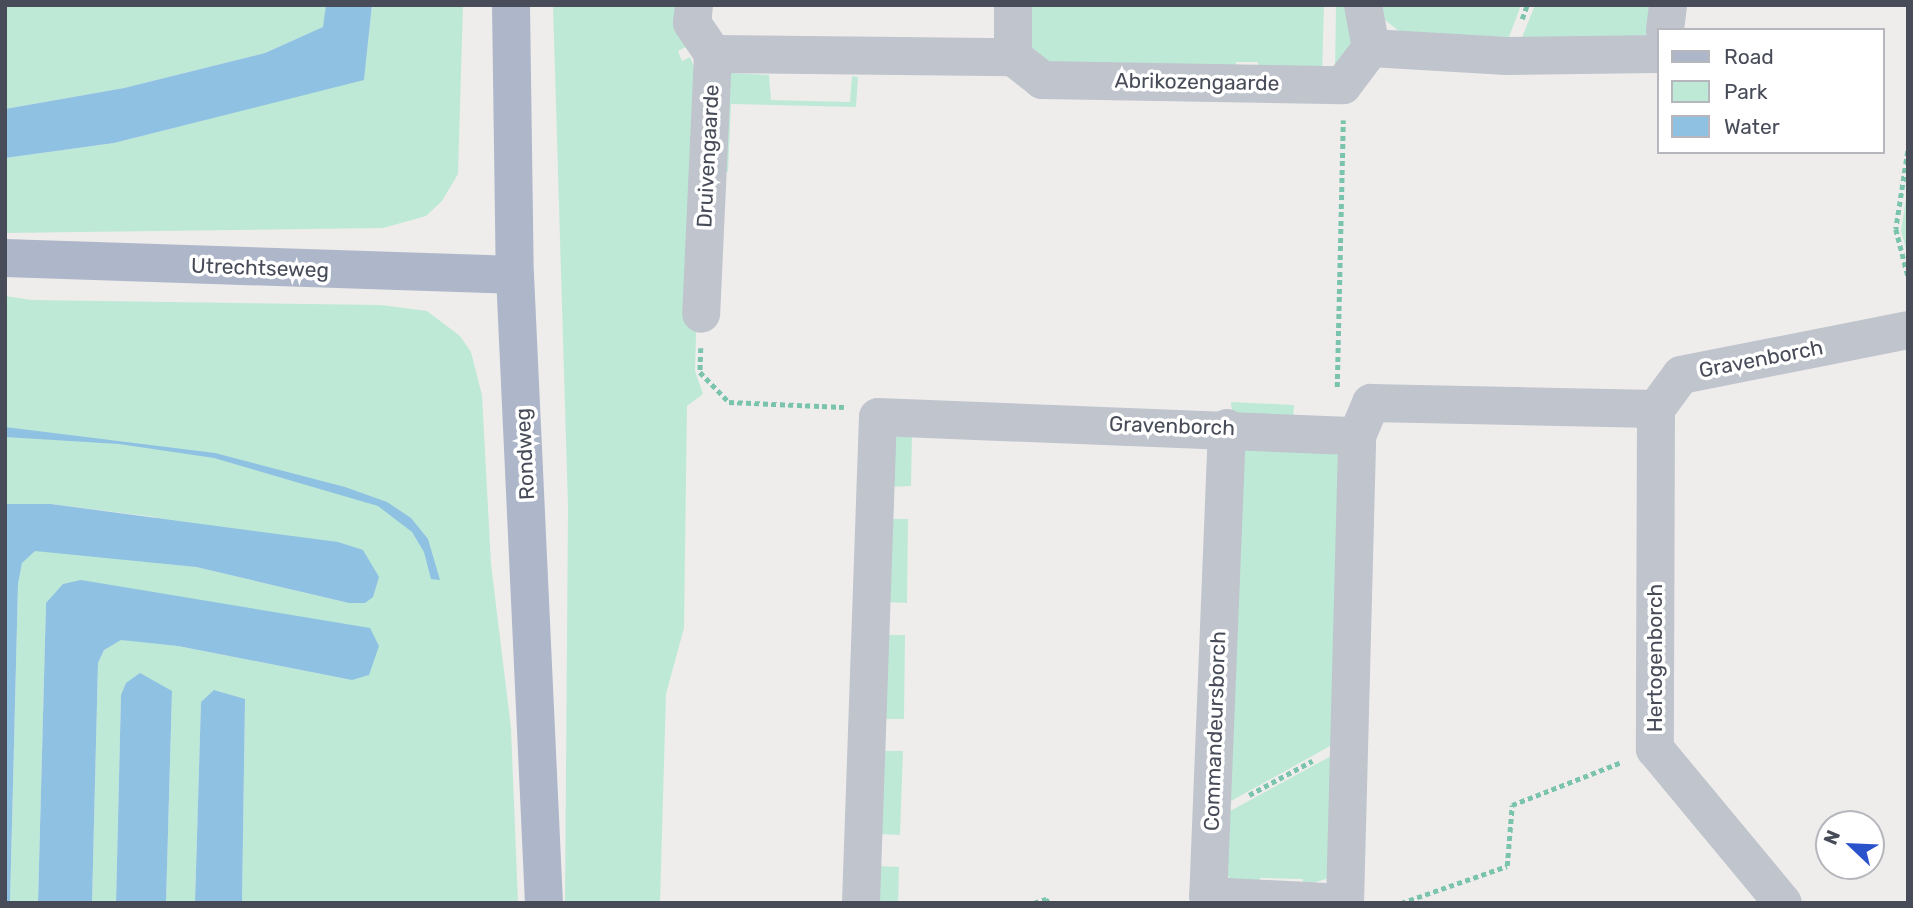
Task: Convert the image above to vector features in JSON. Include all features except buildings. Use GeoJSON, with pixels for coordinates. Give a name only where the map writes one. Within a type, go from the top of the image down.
{"type":"FeatureCollection","features":[{"type":"Feature","properties":{"kind":"main road","name":"Rondweg"},"geometry":{"type":"LineString","coordinates":[[511,5],[515,275],[544,903]]}},
{"type":"Feature","properties":{"kind":"main road","name":"Utrechtseweg"},"geometry":{"type":"LineString","coordinates":[[5,258],[515,275]]}},
{"type":"Feature","properties":{"kind":"street","name":"Druivengaarde"},"geometry":{"type":"LineString","coordinates":[[694,5],[692,23],[713,54],[701,314]]}},
{"type":"Feature","properties":{"kind":"street"},"geometry":{"type":"LineString","coordinates":[[713,54],[1013,57],[1013,5]]}},
{"type":"Feature","properties":{"kind":"street"},"geometry":{"type":"LineString","coordinates":[[1343,85],[1371,48],[1363,5]]}},
{"type":"Feature","properties":{"kind":"street"},"geometry":{"type":"LineString","coordinates":[[1665,28],[1668,5]]}},
{"type":"Feature","properties":{"kind":"street"},"geometry":{"type":"LineString","coordinates":[[1371,48],[1507,55],[1658,54]]}},
{"type":"Feature","properties":{"kind":"street","name":"Abrikozengaarde"},"geometry":{"type":"LineString","coordinates":[[1013,57],[1042,80],[1343,85]]}},
{"type":"Feature","properties":{"kind":"street","name":"Gravenborch"},"geometry":{"type":"LineString","coordinates":[[1656,409],[1681,375],[1908,330]]}},
{"type":"Feature","properties":{"kind":"street"},"geometry":{"type":"LineString","coordinates":[[1346,435],[1371,403],[1656,409]]}},
{"type":"Feature","properties":{"kind":"street","name":"Hertogenborch"},"geometry":{"type":"LineString","coordinates":[[1656,409],[1655,749],[1783,903]]}},
{"type":"Feature","properties":{"kind":"street"},"geometry":{"type":"LineString","coordinates":[[861,903],[878,417]]}},
{"type":"Feature","properties":{"kind":"street","name":"Gravenborch"},"geometry":{"type":"LineString","coordinates":[[878,417],[1227,428],[1346,435]]}},
{"type":"Feature","properties":{"kind":"street","name":"Commandeursborch"},"geometry":{"type":"LineString","coordinates":[[1227,428],[1208,897],[1345,903],[1350,741],[1346,435]]}},
{"type":"Feature","properties":{"kind":"path"},"geometry":{"type":"LineString","coordinates":[[1343,85],[1346,435]]}},
{"type":"Feature","properties":{"kind":"path"},"geometry":{"type":"LineString","coordinates":[[1908,151],[1896,229],[1908,276]]}},
{"type":"Feature","properties":{"kind":"path"},"geometry":{"type":"LineString","coordinates":[[701,314],[700,372],[729,402],[848,407],[878,417]]}},
{"type":"Feature","properties":{"kind":"path"},"geometry":{"type":"LineString","coordinates":[[1212,816],[1350,741]]}},
{"type":"Feature","properties":{"kind":"path"},"geometry":{"type":"LineString","coordinates":[[1401,903],[1507,866],[1512,805],[1655,749]]}},
{"type":"Feature","properties":{"kind":"path"},"geometry":{"type":"LineString","coordinates":[[1034,903],[1046,899],[1049,903]]}},
{"type":"Feature","properties":{"kind":"green space"},"geometry":{"type":"Polygon","coordinates":[[[5,5],[326,5],[324,27],[265,53],[124,88],[5,109],[5,5]]]}},
{"type":"Feature","properties":{"kind":"green space"},"geometry":{"type":"Polygon","coordinates":[[[372,5],[463,5],[458,174],[442,201],[426,216],[383,228],[5,233],[5,158],[114,143],[364,79],[372,5]]]}},
{"type":"Feature","properties":{"kind":"green space"},"geometry":{"type":"Polygon","coordinates":[[[553,5],[684,5],[686,47],[678,51],[682,61],[690,57],[703,88],[695,371],[703,394],[687,406],[684,628],[666,694],[660,903],[565,903],[568,507],[553,5]]]}},
{"type":"Feature","properties":{"kind":"green space"},"geometry":{"type":"Polygon","coordinates":[[[1033,5],[1324,5],[1322,75],[1257,74],[1258,62],[1236,62],[1236,73],[1034,61],[1028,18],[1033,5]]]}},
{"type":"Feature","properties":{"kind":"green space"},"geometry":{"type":"Polygon","coordinates":[[[1336,5],[1354,5],[1358,41],[1335,71],[1336,5]]]}},
{"type":"Feature","properties":{"kind":"green space"},"geometry":{"type":"Polygon","coordinates":[[[1382,5],[1521,5],[1509,37],[1405,36],[1385,20],[1382,5]]]}},
{"type":"Feature","properties":{"kind":"green space"},"geometry":{"type":"Polygon","coordinates":[[[1535,5],[1661,5],[1647,35],[1519,45],[1535,5]]]}},
{"type":"Feature","properties":{"kind":"green space"},"geometry":{"type":"Polygon","coordinates":[[[730,73],[769,75],[771,100],[850,102],[852,76],[858,77],[856,107],[731,104],[728,172],[719,171],[730,73]]]}},
{"type":"Feature","properties":{"kind":"green space"},"geometry":{"type":"Polygon","coordinates":[[[1908,186],[1908,256],[1901,231],[1908,186]]]}},
{"type":"Feature","properties":{"kind":"green space"},"geometry":{"type":"Polygon","coordinates":[[[5,296],[32,300],[381,305],[427,311],[460,336],[471,352],[482,395],[491,564],[511,728],[518,903],[242,903],[245,700],[215,690],[201,702],[195,903],[166,903],[172,691],[121,695],[116,903],[92,903],[98,663],[104,650],[121,639],[178,646],[352,680],[46,603],[38,903],[10,903],[18,584],[22,562],[35,550],[196,567],[349,603],[154,517],[51,504],[5,504],[5,296]]]}},
{"type":"Feature","properties":{"kind":"green space"},"geometry":{"type":"Polygon","coordinates":[[[1231,402],[1294,405],[1293,421],[1232,412],[1231,402]]]}},
{"type":"Feature","properties":{"kind":"green space"},"geometry":{"type":"Polygon","coordinates":[[[912,432],[911,486],[890,487],[894,438],[912,432]]]}},
{"type":"Feature","properties":{"kind":"green space"},"geometry":{"type":"Polygon","coordinates":[[[1327,448],[1340,456],[1341,740],[1222,806],[1245,449],[1327,448]]]}},
{"type":"Feature","properties":{"kind":"green space"},"geometry":{"type":"Polygon","coordinates":[[[888,519],[908,519],[907,603],[886,602],[888,519]]]}},
{"type":"Feature","properties":{"kind":"green space"},"geometry":{"type":"Polygon","coordinates":[[[885,635],[905,635],[904,719],[883,719],[885,635]]]}},
{"type":"Feature","properties":{"kind":"green space"},"geometry":{"type":"Polygon","coordinates":[[[1342,750],[1329,878],[1303,886],[1303,879],[1260,878],[1260,885],[1235,882],[1226,875],[1221,816],[1342,750]]]}},
{"type":"Feature","properties":{"kind":"green space"},"geometry":{"type":"Polygon","coordinates":[[[882,751],[903,751],[900,835],[880,834],[882,751]]]}},
{"type":"Feature","properties":{"kind":"green space"},"geometry":{"type":"Polygon","coordinates":[[[879,866],[899,867],[898,903],[873,903],[879,866]]]}},
{"type":"Feature","properties":{"kind":"water"},"geometry":{"type":"Polygon","coordinates":[[[326,5],[372,5],[364,80],[114,143],[5,158],[5,109],[124,88],[265,53],[323,27],[326,5]]]}},
{"type":"Feature","properties":{"kind":"water"},"geometry":{"type":"Polygon","coordinates":[[[5,427],[215,453],[345,487],[387,502],[411,518],[428,539],[440,580],[431,579],[424,552],[412,532],[378,506],[214,458],[119,444],[5,437],[5,427]]]}},
{"type":"Feature","properties":{"kind":"water"},"geometry":{"type":"Polygon","coordinates":[[[5,504],[51,504],[338,542],[363,550],[379,577],[373,597],[365,603],[349,603],[196,567],[35,551],[22,563],[18,584],[10,903],[5,903],[5,504]]]}},
{"type":"Feature","properties":{"kind":"water"},"geometry":{"type":"Polygon","coordinates":[[[81,580],[370,628],[379,646],[369,675],[352,680],[178,646],[121,640],[104,650],[98,663],[92,903],[38,903],[46,603],[63,584],[81,580]]]}},
{"type":"Feature","properties":{"kind":"water"},"geometry":{"type":"Polygon","coordinates":[[[140,673],[172,691],[166,903],[116,903],[121,695],[126,683],[140,673]]]}},
{"type":"Feature","properties":{"kind":"water"},"geometry":{"type":"Polygon","coordinates":[[[214,690],[245,699],[242,903],[195,903],[201,702],[214,690]]]}}]}
